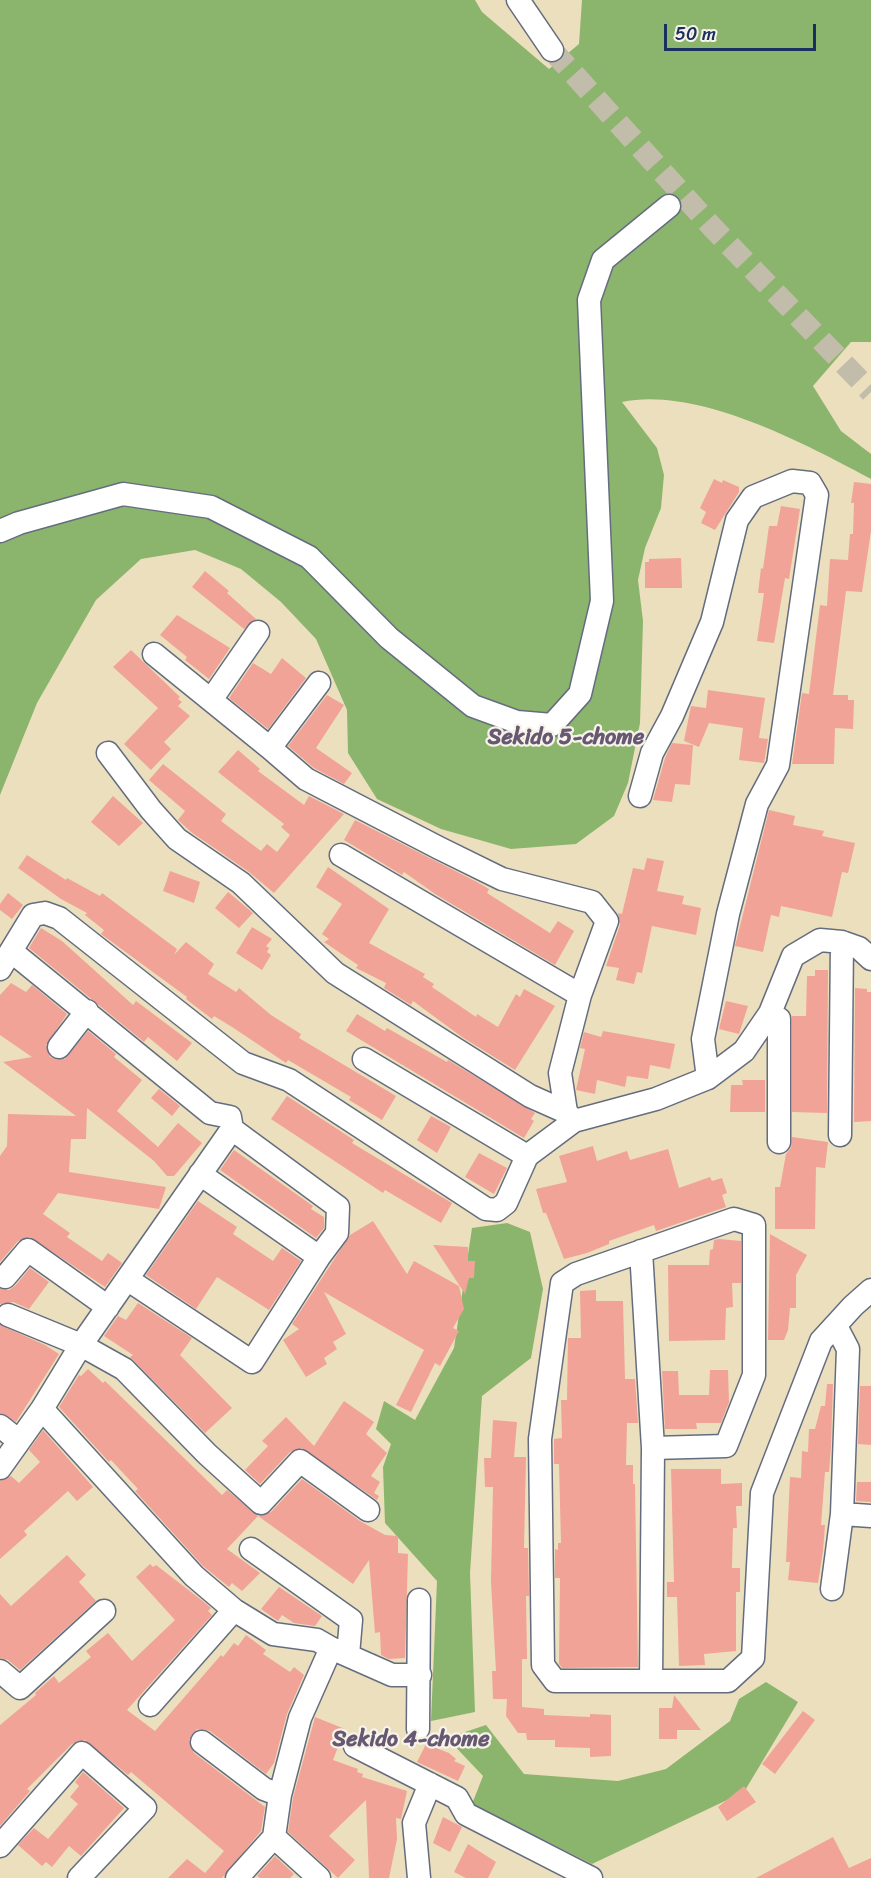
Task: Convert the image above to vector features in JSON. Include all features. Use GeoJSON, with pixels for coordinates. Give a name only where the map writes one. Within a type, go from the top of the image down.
{"type":"FeatureCollection","features":[{"type":"Feature","properties":{"kind":"street"},"geometry":{"type":"LineString","coordinates":[[518,0],[552,50]]}},
{"type":"Feature","properties":{"kind":"street"},"geometry":{"type":"LineString","coordinates":[[0,531],[19,523],[123,494],[211,507],[309,557],[389,638],[472,706],[517,722],[552,725],[580,694],[602,601],[589,300],[603,260],[669,206]]}},
{"type":"Feature","properties":{"kind":"street"},"geometry":{"type":"LineString","coordinates":[[640,796],[652,753],[672,716],[712,622],[737,519],[753,497],[792,481],[810,483],[817,495],[778,765],[757,804],[728,914],[703,1039],[708,1078]]}},
{"type":"Feature","properties":{"kind":"street"},"geometry":{"type":"LineString","coordinates":[[211,700],[258,632]]}},
{"type":"Feature","properties":{"kind":"street"},"geometry":{"type":"LineString","coordinates":[[154,654],[306,779],[502,879],[592,902],[607,921],[580,995],[560,1073],[570,1117]]}},
{"type":"Feature","properties":{"kind":"street"},"geometry":{"type":"LineString","coordinates":[[270,748],[319,684]]}},
{"type":"Feature","properties":{"kind":"street"},"geometry":{"type":"LineString","coordinates":[[108,753],[151,810],[177,839],[241,883],[335,974],[530,1096],[570,1117]]}},
{"type":"Feature","properties":{"kind":"street"},"geometry":{"type":"LineString","coordinates":[[341,855],[580,995]]}},
{"type":"Feature","properties":{"kind":"street"},"geometry":{"type":"LineString","coordinates":[[0,1468],[42,1409],[81,1345],[232,1130],[230,1117],[210,1113],[87,1011],[5,960],[33,915],[45,913],[59,918],[243,1063],[289,1080],[486,1209],[497,1210],[506,1203],[527,1156],[570,1117],[656,1099],[708,1078],[744,1051],[770,1013],[793,956],[819,940],[842,942],[859,948],[871,959]]}},
{"type":"Feature","properties":{"kind":"street"},"geometry":{"type":"LineString","coordinates":[[840,1135],[842,942]]}},
{"type":"Feature","properties":{"kind":"street"},"geometry":{"type":"LineString","coordinates":[[59,1047],[87,1011]]}},
{"type":"Feature","properties":{"kind":"street"},"geometry":{"type":"LineString","coordinates":[[770,1013],[778,1019],[779,1142]]}},
{"type":"Feature","properties":{"kind":"street"},"geometry":{"type":"LineString","coordinates":[[364,1059],[527,1156]]}},
{"type":"Feature","properties":{"kind":"street"},"geometry":{"type":"LineString","coordinates":[[127,1279],[252,1362],[319,1257],[337,1233],[338,1207],[232,1130]]}},
{"type":"Feature","properties":{"kind":"street"},"geometry":{"type":"LineString","coordinates":[[200,1174],[319,1257]]}},
{"type":"Feature","properties":{"kind":"street"},"geometry":{"type":"LineString","coordinates":[[653,1448],[726,1446],[754,1375],[754,1225],[734,1219],[576,1274],[562,1283],[540,1439],[543,1665],[555,1681],[728,1681],[753,1658],[762,1493],[821,1341],[871,1290]]}},
{"type":"Feature","properties":{"kind":"street"},"geometry":{"type":"LineString","coordinates":[[5,1277],[28,1250],[108,1307]]}},
{"type":"Feature","properties":{"kind":"street"},"geometry":{"type":"LineString","coordinates":[[641,1251],[653,1448],[651,1681]]}},
{"type":"Feature","properties":{"kind":"street"},"geometry":{"type":"LineString","coordinates":[[8,1315],[81,1345],[124,1369],[207,1454],[261,1503],[300,1461],[368,1510]]}},
{"type":"Feature","properties":{"kind":"street"},"geometry":{"type":"LineString","coordinates":[[832,1589],[842,1514],[848,1349],[836,1326]]}},
{"type":"Feature","properties":{"kind":"street"},"geometry":{"type":"LineString","coordinates":[[42,1409],[194,1576],[234,1610],[273,1635],[317,1640],[392,1675],[420,1674]]}},
{"type":"Feature","properties":{"kind":"street"},"geometry":{"type":"LineString","coordinates":[[0,1426],[20,1441]]}},
{"type":"Feature","properties":{"kind":"street"},"geometry":{"type":"LineString","coordinates":[[842,1514],[871,1516]]}},
{"type":"Feature","properties":{"kind":"street"},"geometry":{"type":"LineString","coordinates":[[237,1878],[274,1837],[278,1828],[280,1795],[300,1718],[340,1652],[351,1620],[251,1549]]}},
{"type":"Feature","properties":{"kind":"street"},"geometry":{"type":"LineString","coordinates":[[418,1729],[419,1600]]}},
{"type":"Feature","properties":{"kind":"street"},"geometry":{"type":"LineString","coordinates":[[150,1705],[234,1610]]}},
{"type":"Feature","properties":{"kind":"street"},"geometry":{"type":"LineString","coordinates":[[0,1671],[20,1688],[104,1611]]}},
{"type":"Feature","properties":{"kind":"street"},"geometry":{"type":"LineString","coordinates":[[202,1742],[264,1789],[280,1795]]}},
{"type":"Feature","properties":{"kind":"street"},"geometry":{"type":"LineString","coordinates":[[356,1746],[457,1798],[466,1814],[591,1878]]}},
{"type":"Feature","properties":{"kind":"street"},"geometry":{"type":"LineString","coordinates":[[0,1846],[82,1753],[145,1808],[79,1878]]}},
{"type":"Feature","properties":{"kind":"street"},"geometry":{"type":"LineString","coordinates":[[419,1878],[414,1823],[430,1784]]}},
{"type":"Feature","properties":{"kind":"street"},"geometry":{"type":"LineString","coordinates":[[274,1837],[319,1878]]}},
{"type":"Feature","properties":{"kind":"green space"},"geometry":{"type":"Polygon","coordinates":[[[0,0],[475,0],[482,12],[549,69],[579,44],[582,0],[871,0],[871,342],[851,342],[813,386],[841,431],[871,454],[871,479],[783,435],[717,410],[683,402],[652,399],[622,402],[657,448],[664,475],[661,508],[645,548],[638,580],[643,621],[640,723],[628,783],[614,816],[576,844],[511,849],[441,829],[377,799],[348,753],[347,710],[316,639],[281,602],[241,569],[195,550],[141,559],[96,600],[37,703],[0,795],[0,0]]]}},
{"type":"Feature","properties":{"kind":"green space"},"geometry":{"type":"Polygon","coordinates":[[[507,1223],[530,1232],[543,1289],[531,1358],[482,1396],[470,1573],[475,1712],[431,1721],[437,1581],[385,1523],[383,1467],[391,1444],[376,1429],[384,1401],[415,1420],[454,1348],[472,1228],[507,1223]]]}},
{"type":"Feature","properties":{"kind":"green space"},"geometry":{"type":"Polygon","coordinates":[[[766,1682],[798,1702],[744,1792],[592,1864],[472,1804],[483,1776],[447,1738],[486,1725],[524,1774],[618,1781],[666,1769],[730,1721],[739,1699],[766,1682]]]}},
{"type":"Feature","properties":{"kind":"building"},"geometry":{"type":"Polygon","coordinates":[[[714,479],[739,487],[739,492],[715,530],[701,523],[706,512],[700,508],[714,479]]]}},
{"type":"Feature","properties":{"kind":"building"},"geometry":{"type":"Polygon","coordinates":[[[854,482],[871,484],[871,531],[862,592],[846,591],[833,695],[848,695],[848,700],[854,700],[853,729],[835,728],[834,764],[792,764],[802,693],[809,694],[820,605],[827,606],[830,559],[848,560],[850,534],[853,534],[854,503],[851,503],[854,482]]]}},
{"type":"Feature","properties":{"kind":"building"},"geometry":{"type":"Polygon","coordinates":[[[781,506],[800,509],[789,579],[785,578],[774,643],[757,641],[764,593],[758,593],[769,526],[777,526],[781,506]]]}},
{"type":"Feature","properties":{"kind":"building"},"geometry":{"type":"Polygon","coordinates":[[[681,558],[682,588],[645,588],[645,562],[649,562],[649,559],[681,558]]]}},
{"type":"Feature","properties":{"kind":"building"},"geometry":{"type":"Polygon","coordinates":[[[205,571],[229,591],[227,593],[256,619],[244,629],[192,587],[205,571]]]}},
{"type":"Feature","properties":{"kind":"building"},"geometry":{"type":"Polygon","coordinates":[[[177,615],[230,648],[209,679],[185,660],[187,657],[160,635],[177,615]]]}},
{"type":"Feature","properties":{"kind":"building"},"geometry":{"type":"Polygon","coordinates":[[[131,650],[180,697],[178,699],[182,702],[178,706],[190,716],[164,742],[171,749],[151,770],[124,744],[158,708],[113,667],[131,650]]]}},
{"type":"Feature","properties":{"kind":"building"},"geometry":{"type":"Polygon","coordinates":[[[282,658],[306,678],[268,729],[229,698],[253,663],[271,674],[282,658]]]}},
{"type":"Feature","properties":{"kind":"building"},"geometry":{"type":"Polygon","coordinates":[[[708,690],[765,698],[759,738],[768,739],[764,763],[739,760],[743,728],[709,723],[699,747],[684,741],[691,706],[706,708],[708,690]]]}},
{"type":"Feature","properties":{"kind":"building"},"geometry":{"type":"Polygon","coordinates":[[[327,695],[344,705],[316,748],[352,773],[344,784],[314,768],[288,746],[327,695]]]}},
{"type":"Feature","properties":{"kind":"building"},"geometry":{"type":"Polygon","coordinates":[[[672,743],[693,745],[690,785],[675,784],[672,802],[653,800],[665,758],[672,743]]]}},
{"type":"Feature","properties":{"kind":"building"},"geometry":{"type":"Polygon","coordinates":[[[238,750],[260,769],[258,771],[304,805],[309,796],[344,814],[274,893],[249,872],[191,832],[178,820],[185,811],[149,780],[163,764],[226,814],[221,821],[261,851],[267,844],[277,852],[290,835],[281,827],[284,824],[218,772],[238,750]]]}},
{"type":"Feature","properties":{"kind":"building"},"geometry":{"type":"Polygon","coordinates":[[[113,796],[143,823],[119,846],[91,822],[113,796]]]}},
{"type":"Feature","properties":{"kind":"building"},"geometry":{"type":"Polygon","coordinates":[[[769,810],[795,816],[793,825],[824,831],[822,836],[855,843],[848,873],[842,872],[832,917],[781,906],[779,917],[771,915],[763,952],[735,946],[769,810]]]}},
{"type":"Feature","properties":{"kind":"building"},"geometry":{"type":"Polygon","coordinates":[[[355,820],[477,882],[489,889],[487,893],[550,933],[558,921],[574,931],[555,965],[435,894],[404,872],[402,875],[344,840],[355,820]]]}},
{"type":"Feature","properties":{"kind":"building"},"geometry":{"type":"Polygon","coordinates":[[[27,855],[66,880],[67,878],[100,896],[102,893],[177,949],[174,955],[186,942],[214,964],[208,974],[236,992],[239,988],[271,1015],[301,1034],[299,1038],[396,1096],[382,1120],[349,1100],[351,1097],[288,1060],[286,1063],[214,1016],[212,1019],[186,999],[187,997],[101,934],[104,930],[85,915],[87,913],[61,899],[18,868],[27,855]]]}},
{"type":"Feature","properties":{"kind":"building"},"geometry":{"type":"Polygon","coordinates":[[[647,858],[664,861],[657,891],[684,896],[682,904],[701,908],[696,935],[652,926],[642,973],[637,972],[634,984],[616,980],[619,968],[606,966],[620,925],[618,913],[622,914],[633,868],[644,870],[647,858]]]}},
{"type":"Feature","properties":{"kind":"building"},"geometry":{"type":"Polygon","coordinates":[[[328,867],[389,909],[369,943],[425,974],[423,977],[434,984],[432,987],[476,1017],[477,1014],[498,1027],[516,994],[520,997],[524,989],[555,1006],[515,1070],[462,1037],[413,1001],[411,1005],[384,988],[386,983],[356,968],[358,965],[324,942],[329,939],[322,934],[342,904],[316,887],[328,867]]]}},
{"type":"Feature","properties":{"kind":"building"},"geometry":{"type":"Polygon","coordinates":[[[170,871],[200,882],[194,903],[163,891],[170,871]]]}},
{"type":"Feature","properties":{"kind":"building"},"geometry":{"type":"Polygon","coordinates":[[[228,892],[253,913],[239,928],[215,908],[228,892]]]}},
{"type":"Feature","properties":{"kind":"building"},"geometry":{"type":"Polygon","coordinates":[[[8,893],[23,905],[12,919],[0,910],[0,904],[8,893]]]}},
{"type":"Feature","properties":{"kind":"building"},"geometry":{"type":"Polygon","coordinates":[[[252,927],[272,939],[266,946],[269,948],[267,952],[271,955],[262,970],[236,953],[252,927]]]}},
{"type":"Feature","properties":{"kind":"building"},"geometry":{"type":"Polygon","coordinates":[[[41,928],[62,941],[133,1005],[136,1001],[192,1043],[177,1061],[148,1037],[144,1042],[29,948],[41,928]]]}},
{"type":"Feature","properties":{"kind":"building"},"geometry":{"type":"Polygon","coordinates":[[[815,970],[828,970],[827,1113],[792,1112],[792,1016],[806,1016],[807,976],[815,976],[815,970]]]}},
{"type":"Feature","properties":{"kind":"building"},"geometry":{"type":"Polygon","coordinates":[[[11,983],[26,992],[32,985],[67,1014],[46,1045],[50,1057],[65,1059],[88,1031],[142,1080],[117,1111],[158,1147],[178,1123],[202,1143],[174,1176],[167,1176],[154,1161],[87,1108],[86,1139],[71,1139],[69,1172],[166,1187],[159,1209],[58,1193],[43,1214],[70,1233],[67,1237],[102,1261],[108,1253],[122,1263],[105,1287],[30,1237],[18,1241],[0,1262],[0,1156],[7,1146],[8,1114],[76,1116],[3,1062],[32,1057],[0,1035],[0,995],[11,983]]]}},
{"type":"Feature","properties":{"kind":"building"},"geometry":{"type":"Polygon","coordinates":[[[855,988],[867,989],[867,992],[871,992],[871,1121],[854,1122],[855,988]]]}},
{"type":"Feature","properties":{"kind":"building"},"geometry":{"type":"Polygon","coordinates":[[[726,1001],[748,1006],[739,1034],[719,1029],[726,1001]]]}},
{"type":"Feature","properties":{"kind":"building"},"geometry":{"type":"Polygon","coordinates":[[[357,1014],[385,1031],[387,1028],[447,1062],[448,1060],[535,1113],[531,1119],[534,1121],[524,1138],[346,1031],[357,1014]]]}},
{"type":"Feature","properties":{"kind":"building"},"geometry":{"type":"Polygon","coordinates":[[[603,1031],[675,1044],[670,1069],[650,1065],[648,1079],[627,1076],[625,1087],[597,1080],[595,1094],[576,1090],[585,1049],[580,1048],[584,1032],[601,1037],[603,1031]]]}},
{"type":"Feature","properties":{"kind":"building"},"geometry":{"type":"Polygon","coordinates":[[[742,1080],[765,1080],[765,1112],[730,1112],[731,1085],[743,1085],[742,1080]]]}},
{"type":"Feature","properties":{"kind":"building"},"geometry":{"type":"Polygon","coordinates":[[[159,1089],[180,1106],[172,1116],[151,1098],[159,1089]]]}},
{"type":"Feature","properties":{"kind":"building"},"geometry":{"type":"Polygon","coordinates":[[[287,1096],[354,1140],[352,1143],[452,1203],[441,1223],[385,1190],[383,1193],[271,1119],[287,1096]]]}},
{"type":"Feature","properties":{"kind":"building"},"geometry":{"type":"Polygon","coordinates":[[[431,1116],[451,1127],[437,1153],[417,1140],[431,1116]]]}},
{"type":"Feature","properties":{"kind":"building"},"geometry":{"type":"Polygon","coordinates":[[[792,1137],[828,1142],[825,1168],[816,1167],[815,1229],[775,1229],[775,1187],[780,1187],[786,1154],[791,1148],[792,1137]]]}},
{"type":"Feature","properties":{"kind":"building"},"geometry":{"type":"Polygon","coordinates":[[[593,1146],[597,1161],[627,1151],[630,1160],[668,1149],[679,1188],[710,1177],[712,1181],[722,1178],[727,1193],[722,1195],[726,1207],[656,1231],[654,1225],[609,1241],[609,1244],[587,1253],[564,1259],[546,1213],[543,1213],[536,1189],[567,1182],[559,1156],[593,1146]]]}},
{"type":"Feature","properties":{"kind":"building"},"geometry":{"type":"Polygon","coordinates":[[[234,1150],[313,1206],[311,1209],[324,1217],[324,1228],[316,1238],[220,1170],[234,1150]]]}},
{"type":"Feature","properties":{"kind":"building"},"geometry":{"type":"Polygon","coordinates":[[[479,1153],[507,1168],[494,1194],[465,1177],[479,1153]]]}},
{"type":"Feature","properties":{"kind":"building"},"geometry":{"type":"Polygon","coordinates":[[[198,1201],[237,1227],[233,1234],[273,1261],[282,1248],[301,1261],[269,1310],[217,1277],[196,1309],[146,1275],[198,1201]]]}},
{"type":"Feature","properties":{"kind":"building"},"geometry":{"type":"Polygon","coordinates":[[[373,1221],[407,1274],[414,1261],[459,1286],[464,1309],[453,1328],[459,1331],[440,1366],[435,1363],[411,1412],[396,1405],[424,1350],[324,1292],[346,1334],[333,1342],[337,1349],[324,1358],[327,1364],[306,1377],[283,1340],[299,1329],[292,1324],[350,1235],[373,1221]]]}},
{"type":"Feature","properties":{"kind":"building"},"geometry":{"type":"Polygon","coordinates":[[[770,1234],[807,1255],[796,1275],[796,1308],[790,1308],[788,1330],[784,1340],[768,1340],[770,1234]]]}},
{"type":"Feature","properties":{"kind":"building"},"geometry":{"type":"Polygon","coordinates":[[[714,1240],[741,1241],[741,1283],[732,1283],[733,1307],[726,1308],[725,1340],[669,1341],[668,1265],[709,1265],[710,1250],[713,1249],[714,1240]]]}},
{"type":"Feature","properties":{"kind":"building"},"geometry":{"type":"Polygon","coordinates":[[[433,1245],[468,1247],[468,1261],[475,1261],[474,1278],[469,1278],[465,1294],[433,1245]]]}},
{"type":"Feature","properties":{"kind":"building"},"geometry":{"type":"Polygon","coordinates":[[[30,1268],[49,1282],[29,1309],[13,1302],[0,1304],[0,1289],[9,1290],[15,1286],[30,1268]]]}},
{"type":"Feature","properties":{"kind":"building"},"geometry":{"type":"Polygon","coordinates":[[[596,1290],[596,1301],[623,1301],[625,1379],[635,1379],[638,1423],[627,1423],[626,1465],[633,1465],[633,1484],[635,1484],[638,1667],[562,1668],[559,1664],[560,1578],[555,1578],[555,1549],[558,1550],[558,1543],[561,1543],[559,1464],[554,1464],[554,1439],[562,1438],[561,1400],[567,1400],[568,1338],[581,1338],[580,1291],[596,1290]]]}},
{"type":"Feature","properties":{"kind":"building"},"geometry":{"type":"Polygon","coordinates":[[[138,1303],[192,1338],[180,1355],[232,1408],[205,1433],[130,1357],[133,1355],[104,1336],[118,1316],[126,1320],[138,1303]]]}},
{"type":"Feature","properties":{"kind":"building"},"geometry":{"type":"Polygon","coordinates":[[[0,1325],[45,1345],[59,1354],[16,1422],[0,1413],[0,1325]]]}},
{"type":"Feature","properties":{"kind":"building"},"geometry":{"type":"Polygon","coordinates":[[[88,1369],[103,1383],[105,1381],[222,1495],[227,1490],[258,1516],[227,1549],[260,1573],[242,1591],[232,1583],[229,1587],[203,1566],[135,1491],[138,1489],[111,1460],[109,1462],[59,1407],[79,1375],[81,1376],[88,1369]]]}},
{"type":"Feature","properties":{"kind":"building"},"geometry":{"type":"Polygon","coordinates":[[[710,1370],[728,1370],[729,1402],[721,1423],[696,1423],[697,1429],[665,1429],[662,1371],[678,1371],[679,1395],[709,1395],[710,1370]]]}},
{"type":"Feature","properties":{"kind":"building"},"geometry":{"type":"Polygon","coordinates":[[[827,1384],[833,1384],[831,1447],[829,1472],[825,1472],[821,1525],[825,1525],[818,1583],[788,1580],[790,1562],[786,1562],[790,1477],[801,1478],[802,1451],[808,1452],[809,1429],[815,1429],[821,1406],[825,1406],[827,1384]]]}},
{"type":"Feature","properties":{"kind":"building"},"geometry":{"type":"Polygon","coordinates":[[[860,1386],[871,1386],[871,1445],[858,1444],[860,1386]]]}},
{"type":"Feature","properties":{"kind":"building"},"geometry":{"type":"Polygon","coordinates":[[[344,1401],[374,1422],[366,1434],[387,1453],[371,1476],[380,1482],[374,1493],[379,1496],[377,1500],[302,1448],[290,1452],[260,1484],[245,1470],[268,1446],[262,1441],[286,1417],[314,1446],[344,1401]]]}},
{"type":"Feature","properties":{"kind":"building"},"geometry":{"type":"Polygon","coordinates":[[[493,1420],[517,1422],[514,1457],[526,1457],[524,1548],[528,1548],[529,1596],[526,1596],[527,1659],[522,1659],[522,1707],[544,1709],[544,1715],[590,1717],[590,1714],[611,1715],[611,1756],[590,1757],[590,1748],[555,1747],[555,1740],[527,1740],[526,1733],[518,1733],[506,1716],[507,1699],[493,1699],[492,1671],[496,1671],[491,1582],[493,1487],[485,1487],[484,1458],[491,1458],[493,1420]]]}},
{"type":"Feature","properties":{"kind":"building"},"geometry":{"type":"Polygon","coordinates":[[[43,1430],[93,1487],[77,1501],[68,1491],[24,1531],[27,1535],[0,1559],[0,1481],[11,1476],[19,1483],[40,1462],[29,1450],[43,1430]]]}},
{"type":"Feature","properties":{"kind":"building"},"geometry":{"type":"Polygon","coordinates":[[[671,1469],[721,1469],[721,1484],[742,1483],[742,1506],[736,1506],[737,1528],[733,1528],[732,1568],[740,1568],[740,1592],[736,1592],[736,1651],[704,1654],[705,1665],[679,1666],[677,1597],[667,1597],[667,1582],[674,1582],[671,1469]]]}},
{"type":"Feature","properties":{"kind":"building"},"geometry":{"type":"Polygon","coordinates":[[[302,1479],[360,1521],[385,1535],[398,1536],[398,1553],[408,1554],[405,1658],[389,1659],[381,1655],[380,1632],[375,1633],[369,1560],[353,1584],[258,1516],[271,1512],[302,1479]]]}},
{"type":"Feature","properties":{"kind":"building"},"geometry":{"type":"Polygon","coordinates":[[[857,1482],[871,1482],[871,1502],[856,1501],[857,1482]]]}},
{"type":"Feature","properties":{"kind":"building"},"geometry":{"type":"Polygon","coordinates":[[[67,1555],[86,1575],[79,1582],[96,1601],[20,1670],[8,1660],[0,1658],[0,1594],[11,1606],[67,1555]]]}},
{"type":"Feature","properties":{"kind":"building"},"geometry":{"type":"Polygon","coordinates":[[[150,1564],[153,1567],[156,1565],[204,1602],[211,1608],[208,1611],[212,1615],[127,1710],[155,1731],[221,1655],[223,1657],[234,1643],[238,1646],[246,1635],[266,1650],[263,1654],[290,1672],[294,1667],[304,1675],[287,1714],[274,1763],[266,1774],[210,1731],[197,1729],[189,1740],[194,1753],[265,1807],[261,1831],[222,1878],[168,1878],[187,1859],[205,1873],[224,1851],[131,1772],[128,1775],[85,1740],[72,1744],[27,1789],[30,1791],[0,1826],[0,1725],[36,1695],[35,1693],[54,1676],[59,1683],[91,1657],[86,1651],[108,1633],[132,1661],[175,1620],[136,1577],[150,1564]]]}},
{"type":"Feature","properties":{"kind":"building"},"geometry":{"type":"Polygon","coordinates":[[[279,1587],[322,1616],[315,1626],[294,1623],[282,1615],[278,1621],[261,1609],[279,1587]]]}},
{"type":"Feature","properties":{"kind":"building"},"geometry":{"type":"Polygon","coordinates":[[[674,1695],[701,1730],[677,1730],[677,1739],[659,1739],[659,1708],[672,1708],[674,1695]]]}},
{"type":"Feature","properties":{"kind":"building"},"geometry":{"type":"Polygon","coordinates":[[[803,1711],[815,1720],[775,1774],[762,1764],[803,1711]]]}},
{"type":"Feature","properties":{"kind":"building"},"geometry":{"type":"Polygon","coordinates":[[[315,1717],[345,1729],[333,1760],[358,1769],[357,1772],[363,1774],[362,1777],[407,1791],[401,1819],[396,1818],[397,1839],[389,1878],[369,1878],[366,1800],[329,1836],[355,1860],[338,1878],[288,1832],[293,1798],[315,1717]]]}},
{"type":"Feature","properties":{"kind":"building"},"geometry":{"type":"Polygon","coordinates":[[[426,1744],[449,1753],[456,1759],[454,1761],[465,1766],[458,1781],[417,1762],[426,1744]]]}},
{"type":"Feature","properties":{"kind":"building"},"geometry":{"type":"Polygon","coordinates":[[[83,1772],[124,1808],[81,1856],[69,1846],[52,1867],[46,1862],[42,1866],[18,1845],[34,1828],[48,1839],[78,1804],[70,1797],[79,1786],[75,1782],[83,1772]]]}},
{"type":"Feature","properties":{"kind":"building"},"geometry":{"type":"Polygon","coordinates":[[[744,1786],[756,1802],[727,1821],[718,1807],[744,1786]]]}},
{"type":"Feature","properties":{"kind":"building"},"geometry":{"type":"Polygon","coordinates":[[[443,1817],[462,1827],[450,1852],[433,1843],[443,1817]]]}},
{"type":"Feature","properties":{"kind":"building"},"geometry":{"type":"Polygon","coordinates":[[[833,1837],[849,1868],[871,1858],[871,1878],[756,1878],[833,1837]]]}},
{"type":"Feature","properties":{"kind":"building"},"geometry":{"type":"Polygon","coordinates":[[[468,1844],[496,1862],[488,1878],[466,1878],[454,1872],[468,1844]]]}},
{"type":"Feature","properties":{"kind":"building"},"geometry":{"type":"Polygon","coordinates":[[[275,1856],[294,1874],[290,1878],[260,1878],[257,1876],[275,1856]]]}},
{"type":"Feature","properties":{"kind":"tunnel"},"geometry":{"type":"LineString","coordinates":[[552,50],[713,228],[871,392]]}},
{"type":"Feature","properties":{"kind":"district","name":"Sekido 5-chome"},"geometry":{"type":"Point","coordinates":[566,738]}},
{"type":"Feature","properties":{"kind":"district","name":"Sekido 4-chome"},"geometry":{"type":"Point","coordinates":[411,1740]}}]}
